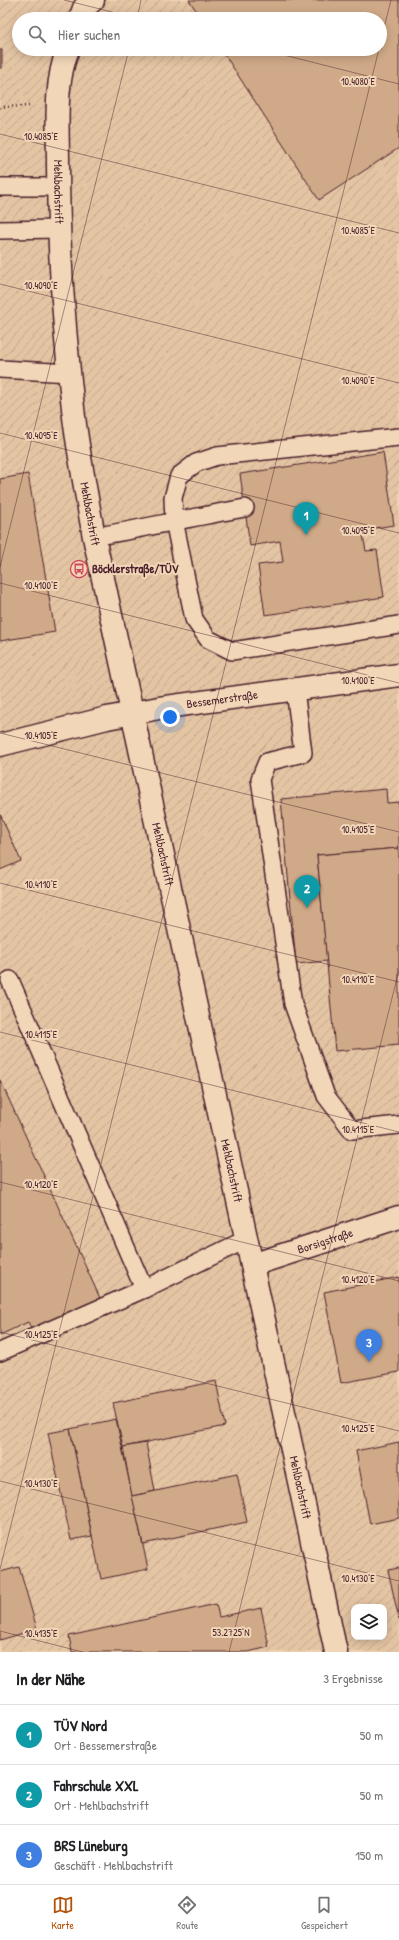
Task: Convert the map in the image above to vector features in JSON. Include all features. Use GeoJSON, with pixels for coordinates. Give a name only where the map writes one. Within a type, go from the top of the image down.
{"type":"FeatureCollection","features":[{"type":"Feature","properties":{"kind":"street","name":"Mehlbachstrift"},"geometry":{"type":"LineString","coordinates":[[65,56],[63,62],[57,106],[59,229],[64,319],[74,418],[94,537],[336,1652]]}},
{"type":"Feature","properties":{"kind":"street","name":"Bessemerstraße"},"geometry":{"type":"LineString","coordinates":[[0,745],[107,718],[133,713],[399,675]]}},
{"type":"Feature","properties":{"kind":"street","name":"Borsigstraße"},"geometry":{"type":"LineString","coordinates":[[252,1265],[399,1217]]}},
{"type":"Feature","properties":{"kind":"lane"},"geometry":{"type":"LineString","coordinates":[[0,187],[58,187]]}},
{"type":"Feature","properties":{"kind":"lane"},"geometry":{"type":"LineString","coordinates":[[0,230],[59,229]]}},
{"type":"Feature","properties":{"kind":"lane"},"geometry":{"type":"LineString","coordinates":[[0,369],[70,373]]}},
{"type":"Feature","properties":{"kind":"lane"},"geometry":{"type":"LineString","coordinates":[[391,438],[217,456],[196,463],[179,476],[173,498],[174,520],[194,619],[208,639],[232,651],[395,626]]}},
{"type":"Feature","properties":{"kind":"lane"},"geometry":{"type":"LineString","coordinates":[[94,537],[160,525],[174,520],[245,508]]}},
{"type":"Feature","properties":{"kind":"lane"},"geometry":{"type":"LineString","coordinates":[[295,690],[303,753],[267,762],[260,778],[293,1004],[326,1096],[352,1130],[399,1125]]}},
{"type":"Feature","properties":{"kind":"lane"},"geometry":{"type":"LineString","coordinates":[[10,980],[144,1290]]}},
{"type":"Feature","properties":{"kind":"lane"},"geometry":{"type":"LineString","coordinates":[[0,1352],[144,1290],[247,1240]]}},
{"type":"Feature","properties":{"kind":"path"},"geometry":{"type":"LineString","coordinates":[[0,106],[57,106]]}},
{"type":"Feature","properties":{"kind":"shaded area"},"geometry":{"type":"Polygon","coordinates":[[[0,0],[399,0],[399,1652],[0,1652],[0,0]]]}},
{"type":"Feature","properties":{"kind":"building"},"geometry":{"type":"Polygon","coordinates":[[[189,0],[399,0],[399,148],[319,200],[226,56],[387,56],[387,12],[197,12],[189,0]]]}},
{"type":"Feature","properties":{"kind":"building"},"geometry":{"type":"Polygon","coordinates":[[[0,50],[2,50],[2,68],[0,68],[0,50]]]}},
{"type":"Feature","properties":{"kind":"building"},"geometry":{"type":"Polygon","coordinates":[[[383,452],[394,525],[362,530],[366,551],[377,550],[384,597],[265,615],[258,565],[283,562],[280,541],[250,546],[240,474],[383,452]]]}},
{"type":"Feature","properties":{"kind":"building"},"geometry":{"type":"Polygon","coordinates":[[[28,474],[55,632],[0,641],[0,479],[28,474]]]}},
{"type":"Feature","properties":{"kind":"building"},"geometry":{"type":"Polygon","coordinates":[[[386,789],[387,803],[399,802],[399,848],[317,855],[327,961],[296,964],[281,799],[386,789]]]}},
{"type":"Feature","properties":{"kind":"building"},"geometry":{"type":"Polygon","coordinates":[[[0,814],[21,861],[0,870],[0,814]]]}},
{"type":"Feature","properties":{"kind":"building"},"geometry":{"type":"Polygon","coordinates":[[[399,848],[399,1045],[335,1051],[317,855],[399,848]]]}},
{"type":"Feature","properties":{"kind":"building"},"geometry":{"type":"Polygon","coordinates":[[[0,1080],[100,1298],[32,1330],[28,1322],[0,1335],[0,1080]]]}},
{"type":"Feature","properties":{"kind":"building"},"geometry":{"type":"Polygon","coordinates":[[[399,1277],[399,1372],[341,1383],[324,1292],[399,1277]]]}},
{"type":"Feature","properties":{"kind":"building"},"geometry":{"type":"Polygon","coordinates":[[[216,1381],[225,1426],[123,1447],[113,1403],[216,1381]]]}},
{"type":"Feature","properties":{"kind":"building"},"geometry":{"type":"Polygon","coordinates":[[[116,1419],[148,1569],[101,1579],[70,1429],[116,1419]]]}},
{"type":"Feature","properties":{"kind":"building"},"geometry":{"type":"Polygon","coordinates":[[[70,1429],[92,1536],[71,1540],[48,1433],[70,1429]]]}},
{"type":"Feature","properties":{"kind":"building"},"geometry":{"type":"Polygon","coordinates":[[[399,1442],[399,1518],[370,1524],[356,1451],[399,1442]]]}},
{"type":"Feature","properties":{"kind":"building"},"geometry":{"type":"Polygon","coordinates":[[[146,1443],[155,1491],[132,1496],[123,1447],[146,1443]]]}},
{"type":"Feature","properties":{"kind":"building"},"geometry":{"type":"Polygon","coordinates":[[[237,1474],[247,1522],[143,1544],[132,1496],[237,1474]]]}},
{"type":"Feature","properties":{"kind":"building"},"geometry":{"type":"Polygon","coordinates":[[[19,1567],[37,1629],[0,1640],[0,1572],[19,1567]]]}},
{"type":"Feature","properties":{"kind":"building"},"geometry":{"type":"Polygon","coordinates":[[[399,1568],[399,1620],[388,1570],[399,1568]]]}},
{"type":"Feature","properties":{"kind":"building"},"geometry":{"type":"Polygon","coordinates":[[[216,1604],[219,1617],[261,1608],[269,1647],[248,1652],[72,1652],[69,1636],[216,1604]]]}},
{"type":"Feature","properties":{"kind":"place","name":"TÜV Nord"},"geometry":{"type":"Point","coordinates":[306,535]}},
{"type":"Feature","properties":{"kind":"place","name":"Böcklerstraße/TÜV"},"geometry":{"type":"Point","coordinates":[79,569]}},
{"type":"Feature","properties":{"kind":"place","name":"Fahrschule XXL"},"geometry":{"type":"Point","coordinates":[307,908]}},
{"type":"Feature","properties":{"kind":"place","name":"BRS Lüneburg"},"geometry":{"type":"Point","coordinates":[369,1362]}}]}
